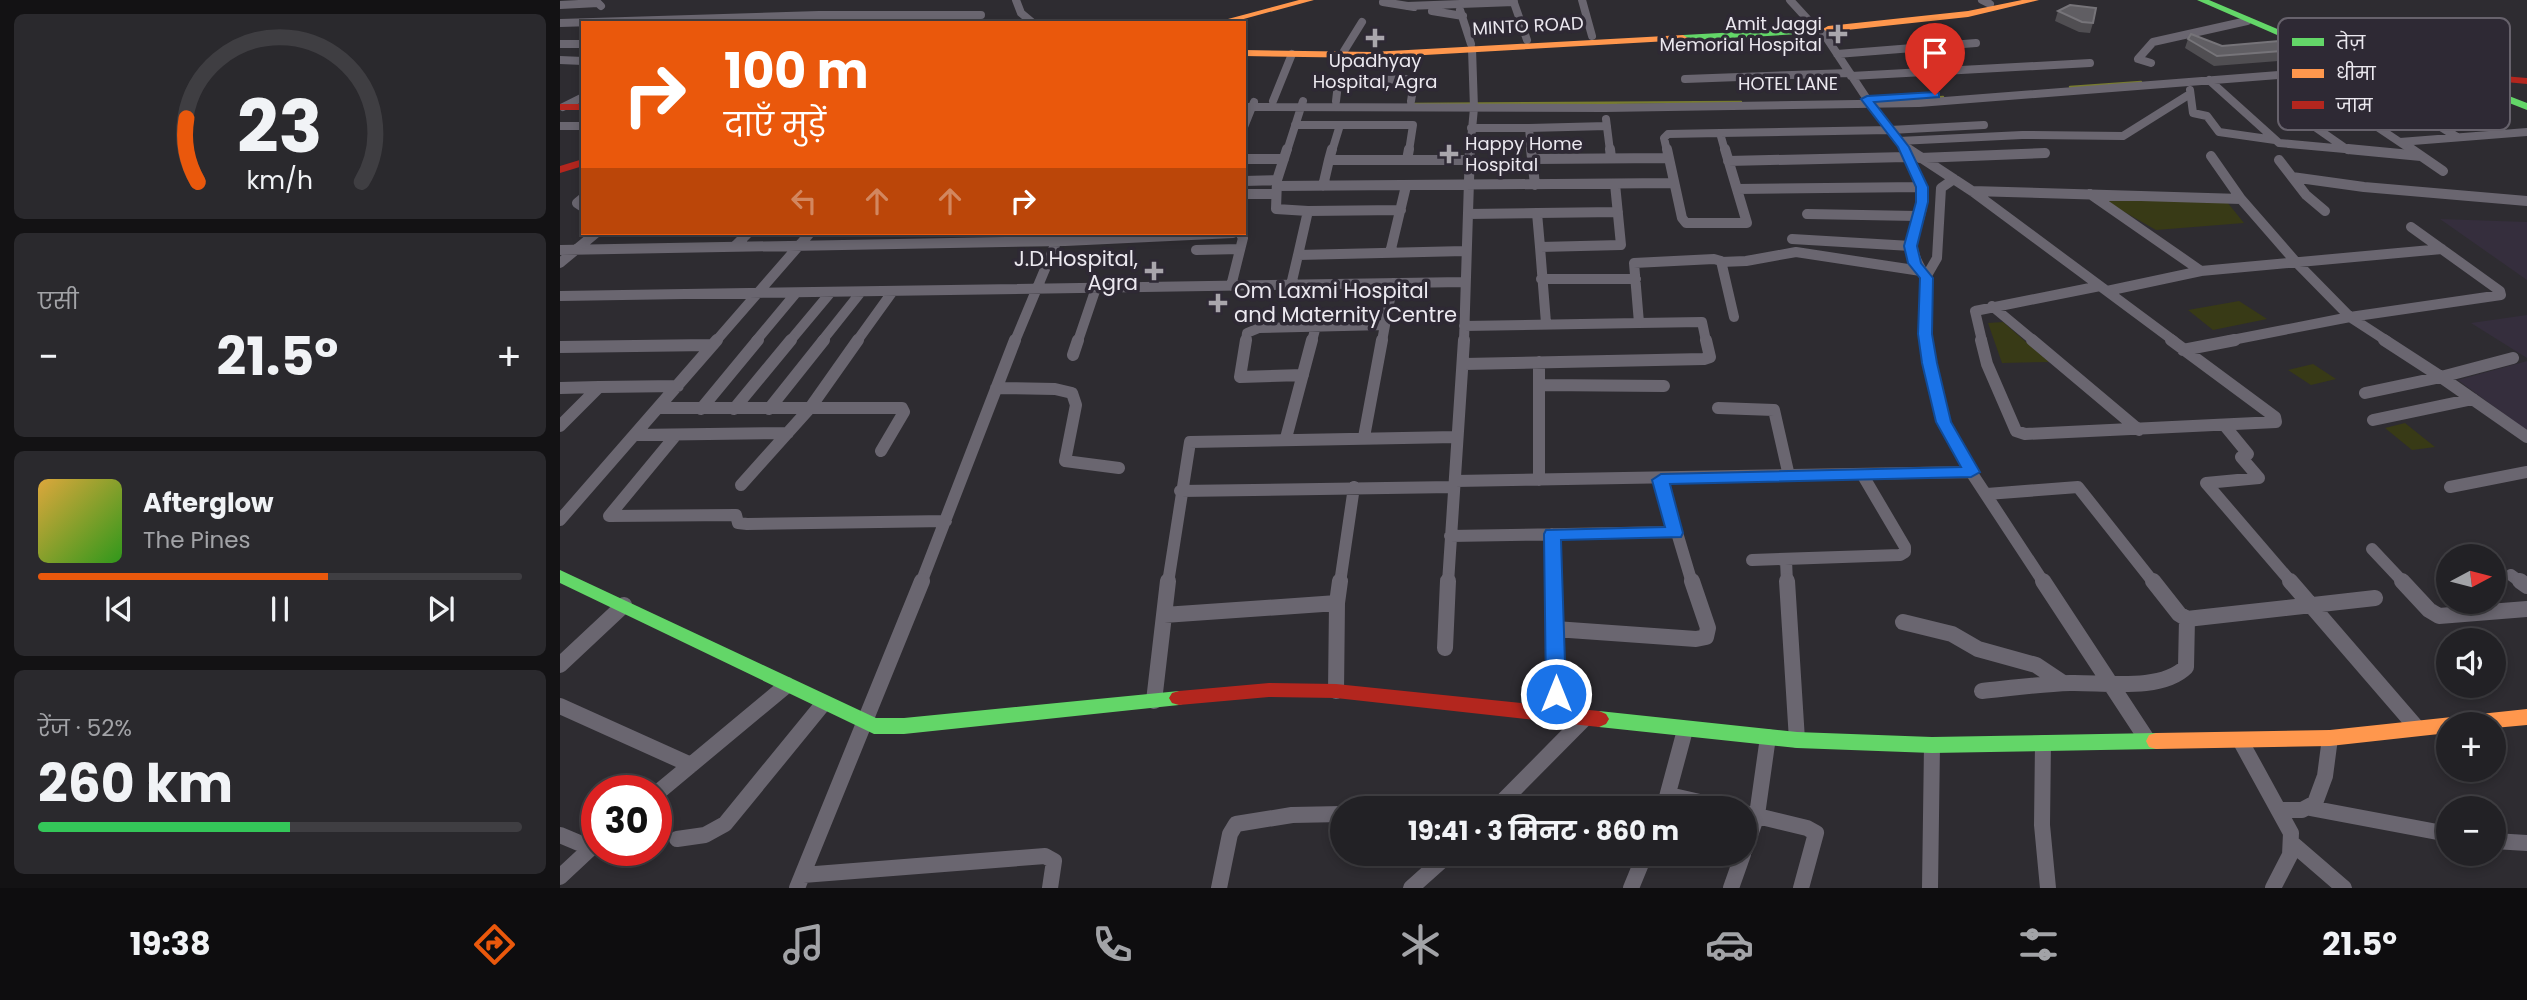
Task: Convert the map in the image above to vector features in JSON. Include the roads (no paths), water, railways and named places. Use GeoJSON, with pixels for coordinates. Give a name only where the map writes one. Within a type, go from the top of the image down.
{"type":"FeatureCollection","features":[{"type":"Feature","properties":{"kind":"street"},"geometry":{"type":"LineString","coordinates":[[1016,0],[1021,13],[1031,21]]}},
{"type":"Feature","properties":{"kind":"street"},"geometry":{"type":"LineString","coordinates":[[1225,21],[1311,0]]}},
{"type":"Feature","properties":{"kind":"street"},"geometry":{"type":"LineString","coordinates":[[1582,0],[1592,36]]}},
{"type":"Feature","properties":{"kind":"street"},"geometry":{"type":"LineString","coordinates":[[1790,0],[1817,27],[1837,54],[1903,148],[1922,187],[1922,202],[1911,246],[1915,263],[1924,274],[1925,334],[1944,422],[1971,472],[2148,741]]}},
{"type":"Feature","properties":{"kind":"street","name":"MINTO ROAD"},"geometry":{"type":"LineString","coordinates":[[1246,50],[1372,55],[1527,40],[1817,27],[1942,12],[2008,0]]}},
{"type":"Feature","properties":{"kind":"street","name":"MINTO ROAD"},"geometry":{"type":"LineString","coordinates":[[1246,50],[1344,51],[1472,46],[1817,27],[1969,14],[2035,0]]}},
{"type":"Feature","properties":{"kind":"street"},"geometry":{"type":"LineString","coordinates":[[2201,0],[2278,33]]}},
{"type":"Feature","properties":{"kind":"street"},"geometry":{"type":"LineString","coordinates":[[2214,0],[2278,28]]}},
{"type":"Feature","properties":{"kind":"street"},"geometry":{"type":"LineString","coordinates":[[1407,6],[1513,1],[1527,40]]}},
{"type":"Feature","properties":{"kind":"street"},"geometry":{"type":"LineString","coordinates":[[1384,2],[1463,16]]}},
{"type":"Feature","properties":{"kind":"street"},"geometry":{"type":"LineString","coordinates":[[1445,648],[1456,437],[1464,364],[1465,251],[1474,104],[1472,46],[1456,2]]}},
{"type":"Feature","properties":{"kind":"street"},"geometry":{"type":"LineString","coordinates":[[560,5],[602,5],[578,23]]}},
{"type":"Feature","properties":{"kind":"street"},"geometry":{"type":"LineString","coordinates":[[638,21],[819,15],[981,15]]}},
{"type":"Feature","properties":{"kind":"street"},"geometry":{"type":"LineString","coordinates":[[2151,63],[2138,59],[2143,50],[2153,42],[2247,21]]}},
{"type":"Feature","properties":{"kind":"street"},"geometry":{"type":"LineString","coordinates":[[1344,51],[1362,22]]}},
{"type":"Feature","properties":{"kind":"street"},"geometry":{"type":"LineString","coordinates":[[560,23],[581,23]]}},
{"type":"Feature","properties":{"kind":"street"},"geometry":{"type":"LineString","coordinates":[[1837,54],[1976,43]]}},
{"type":"Feature","properties":{"kind":"street"},"geometry":{"type":"LineString","coordinates":[[560,44],[581,44]]}},
{"type":"Feature","properties":{"kind":"street"},"geometry":{"type":"LineString","coordinates":[[1273,101],[1292,54]]}},
{"type":"Feature","properties":{"kind":"street"},"geometry":{"type":"LineString","coordinates":[[560,60],[581,61]]}},
{"type":"Feature","properties":{"kind":"street"},"geometry":{"type":"LineString","coordinates":[[1685,79],[1961,72],[2090,63]]}},
{"type":"Feature","properties":{"kind":"street","name":"HOTEL LANE"},"geometry":{"type":"LineString","coordinates":[[1869,102],[2278,69]]}},
{"type":"Feature","properties":{"kind":"street"},"geometry":{"type":"LineString","coordinates":[[2227,73],[2235,78]]}},
{"type":"Feature","properties":{"kind":"street","name":"HOTEL LANE"},"geometry":{"type":"LineString","coordinates":[[1474,104],[1987,100],[2278,75]]}},
{"type":"Feature","properties":{"kind":"street"},"geometry":{"type":"LineString","coordinates":[[1336,101],[1338,84],[1342,82],[1409,79],[1414,83],[1413,125],[1406,160]]}},
{"type":"Feature","properties":{"kind":"street"},"geometry":{"type":"LineString","coordinates":[[2209,80],[2275,140],[2285,145],[2421,156]]}},
{"type":"Feature","properties":{"kind":"street"},"geometry":{"type":"LineString","coordinates":[[2190,82],[2193,113],[2207,116],[2219,132],[2275,140]]}},
{"type":"Feature","properties":{"kind":"street"},"geometry":{"type":"LineString","coordinates":[[2092,83],[2101,90]]}},
{"type":"Feature","properties":{"kind":"street"},"geometry":{"type":"LineString","coordinates":[[1728,161],[2035,135],[2123,136],[2190,94]]}},
{"type":"Feature","properties":{"kind":"street"},"geometry":{"type":"LineString","coordinates":[[2510,96],[2527,104]]}},
{"type":"Feature","properties":{"kind":"street"},"geometry":{"type":"LineString","coordinates":[[562,107],[581,98]]}},
{"type":"Feature","properties":{"kind":"street"},"geometry":{"type":"LineString","coordinates":[[2510,98],[2527,104]]}},
{"type":"Feature","properties":{"kind":"street"},"geometry":{"type":"LineString","coordinates":[[1249,104],[1273,101],[1302,105],[1336,101],[1414,105]]}},
{"type":"Feature","properties":{"kind":"street"},"geometry":{"type":"LineString","coordinates":[[1249,104],[1474,104],[1605,108],[1869,102]]}},
{"type":"Feature","properties":{"kind":"street"},"geometry":{"type":"LineString","coordinates":[[1302,105],[1276,187],[1277,211],[1401,210]]}},
{"type":"Feature","properties":{"kind":"street"},"geometry":{"type":"LineString","coordinates":[[562,107],[581,107]]}},
{"type":"Feature","properties":{"kind":"street"},"geometry":{"type":"LineString","coordinates":[[1605,108],[1611,158]]}},
{"type":"Feature","properties":{"kind":"street"},"geometry":{"type":"LineString","coordinates":[[1295,125],[1413,125]]}},
{"type":"Feature","properties":{"kind":"street"},"geometry":{"type":"LineString","coordinates":[[1323,186],[1340,125]]}},
{"type":"Feature","properties":{"kind":"street"},"geometry":{"type":"LineString","coordinates":[[1720,133],[1746,223],[1690,224],[1682,218],[1665,135],[1720,133],[1890,130],[1984,125]]}},
{"type":"Feature","properties":{"kind":"street"},"geometry":{"type":"LineString","coordinates":[[560,126],[581,126]]}},
{"type":"Feature","properties":{"kind":"street"},"geometry":{"type":"LineString","coordinates":[[1471,128],[1607,127]]}},
{"type":"Feature","properties":{"kind":"street"},"geometry":{"type":"LineString","coordinates":[[1529,128],[1535,185]]}},
{"type":"Feature","properties":{"kind":"street"},"geometry":{"type":"LineString","coordinates":[[2319,130],[2348,150]]}},
{"type":"Feature","properties":{"kind":"street"},"geometry":{"type":"LineString","coordinates":[[2382,130],[2442,171]]}},
{"type":"Feature","properties":{"kind":"street"},"geometry":{"type":"LineString","coordinates":[[2446,130],[2457,137]]}},
{"type":"Feature","properties":{"kind":"street"},"geometry":{"type":"LineString","coordinates":[[2400,142],[2527,132]]}},
{"type":"Feature","properties":{"kind":"street"},"geometry":{"type":"LineString","coordinates":[[1903,148],[1972,191],[2103,288],[2183,350],[2277,419],[2271,423],[2225,426],[2025,434],[2016,431],[1987,364],[1975,313],[1992,306],[2103,288],[2201,271],[2442,249]]}},
{"type":"Feature","properties":{"kind":"street"},"geometry":{"type":"LineString","coordinates":[[1920,158],[2045,153]]}},
{"type":"Feature","properties":{"kind":"street"},"geometry":{"type":"LineString","coordinates":[[2211,156],[2241,199],[2295,261],[2350,317],[2527,437]]}},
{"type":"Feature","properties":{"kind":"street"},"geometry":{"type":"LineString","coordinates":[[1534,159],[1668,158]]}},
{"type":"Feature","properties":{"kind":"street"},"geometry":{"type":"LineString","coordinates":[[1246,159],[1284,159]]}},
{"type":"Feature","properties":{"kind":"street"},"geometry":{"type":"LineString","coordinates":[[1329,160],[1469,160]]}},
{"type":"Feature","properties":{"kind":"street"},"geometry":{"type":"LineString","coordinates":[[2278,160],[2325,211]]}},
{"type":"Feature","properties":{"kind":"street"},"geometry":{"type":"LineString","coordinates":[[560,167],[581,162]]}},
{"type":"Feature","properties":{"kind":"street"},"geometry":{"type":"LineString","coordinates":[[2292,177],[2364,187],[2527,201]]}},
{"type":"Feature","properties":{"kind":"street"},"geometry":{"type":"LineString","coordinates":[[1924,274],[1937,258],[1941,188],[1955,179]]}},
{"type":"Feature","properties":{"kind":"street"},"geometry":{"type":"LineString","coordinates":[[1246,181],[1276,187]]}},
{"type":"Feature","properties":{"kind":"street"},"geometry":{"type":"LineString","coordinates":[[1246,194],[1276,187],[1673,183]]}},
{"type":"Feature","properties":{"kind":"street"},"geometry":{"type":"LineString","coordinates":[[1541,247],[1621,245],[1623,243],[1615,184]]}},
{"type":"Feature","properties":{"kind":"street"},"geometry":{"type":"LineString","coordinates":[[1390,253],[1406,186]]}},
{"type":"Feature","properties":{"kind":"street"},"geometry":{"type":"LineString","coordinates":[[1737,189],[1922,187]]}},
{"type":"Feature","properties":{"kind":"street"},"geometry":{"type":"LineString","coordinates":[[1972,191],[2241,199]]}},
{"type":"Feature","properties":{"kind":"street"},"geometry":{"type":"LineString","coordinates":[[2090,194],[2201,271]]}},
{"type":"Feature","properties":{"kind":"street"},"geometry":{"type":"LineString","coordinates":[[1291,285],[1308,211]]}},
{"type":"Feature","properties":{"kind":"street"},"geometry":{"type":"LineString","coordinates":[[1468,214],[1618,212]]}},
{"type":"Feature","properties":{"kind":"street"},"geometry":{"type":"LineString","coordinates":[[1537,213],[1546,323]]}},
{"type":"Feature","properties":{"kind":"street"},"geometry":{"type":"LineString","coordinates":[[1807,214],[1917,216]]}},
{"type":"Feature","properties":{"kind":"street"},"geometry":{"type":"LineString","coordinates":[[2183,350],[2350,317],[2501,295],[2500,291],[2411,227]]}},
{"type":"Feature","properties":{"kind":"street"},"geometry":{"type":"LineString","coordinates":[[560,262],[594,235]]}},
{"type":"Feature","properties":{"kind":"street"},"geometry":{"type":"LineString","coordinates":[[734,247],[746,235]]}},
{"type":"Feature","properties":{"kind":"street"},"geometry":{"type":"LineString","coordinates":[[560,520],[808,235]]}},
{"type":"Feature","properties":{"kind":"street"},"geometry":{"type":"LineString","coordinates":[[560,250],[799,246],[1116,235]]}},
{"type":"Feature","properties":{"kind":"street"},"geometry":{"type":"LineString","coordinates":[[1231,286],[1243,235]]}},
{"type":"Feature","properties":{"kind":"street"},"geometry":{"type":"LineString","coordinates":[[1050,888],[1054,861],[1045,856],[800,881],[946,521],[1034,290],[1058,236]]}},
{"type":"Feature","properties":{"kind":"street"},"geometry":{"type":"LineString","coordinates":[[1791,239],[1911,246]]}},
{"type":"Feature","properties":{"kind":"street"},"geometry":{"type":"LineString","coordinates":[[1196,250],[1240,248]]}},
{"type":"Feature","properties":{"kind":"street"},"geometry":{"type":"LineString","coordinates":[[1298,255],[1465,251]]}},
{"type":"Feature","properties":{"kind":"street"},"geometry":{"type":"LineString","coordinates":[[1639,323],[1636,263],[1713,259],[1721,262],[1746,261],[1796,252],[1924,274]]}},
{"type":"Feature","properties":{"kind":"street"},"geometry":{"type":"LineString","coordinates":[[1721,262],[1734,317]]}},
{"type":"Feature","properties":{"kind":"street"},"geometry":{"type":"LineString","coordinates":[[1541,279],[1636,279]]}},
{"type":"Feature","properties":{"kind":"street"},"geometry":{"type":"LineString","coordinates":[[560,296],[1464,282]]}},
{"type":"Feature","properties":{"kind":"street"},"geometry":{"type":"LineString","coordinates":[[1364,437],[1393,283]]}},
{"type":"Feature","properties":{"kind":"street"},"geometry":{"type":"LineString","coordinates":[[1073,355],[1096,288]]}},
{"type":"Feature","properties":{"kind":"street"},"geometry":{"type":"LineString","coordinates":[[741,485],[810,408],[893,291]]}},
{"type":"Feature","properties":{"kind":"street"},"geometry":{"type":"LineString","coordinates":[[734,409],[831,292]]}},
{"type":"Feature","properties":{"kind":"street"},"geometry":{"type":"LineString","coordinates":[[769,409],[861,292]]}},
{"type":"Feature","properties":{"kind":"street"},"geometry":{"type":"LineString","coordinates":[[701,409],[796,293]]}},
{"type":"Feature","properties":{"kind":"street"},"geometry":{"type":"LineString","coordinates":[[1992,306],[2139,430]]}},
{"type":"Feature","properties":{"kind":"street"},"geometry":{"type":"LineString","coordinates":[[1464,326],[1702,322],[1710,356],[1704,359],[1464,364]]}},
{"type":"Feature","properties":{"kind":"street"},"geometry":{"type":"LineString","coordinates":[[1303,375],[1243,378],[1238,375],[1250,330],[1385,325]]}},
{"type":"Feature","properties":{"kind":"street"},"geometry":{"type":"LineString","coordinates":[[1286,438],[1316,326]]}},
{"type":"Feature","properties":{"kind":"street"},"geometry":{"type":"LineString","coordinates":[[560,348],[710,345]]}},
{"type":"Feature","properties":{"kind":"street"},"geometry":{"type":"LineString","coordinates":[[2365,393],[2513,358]]}},
{"type":"Feature","properties":{"kind":"street"},"geometry":{"type":"LineString","coordinates":[[1539,362],[1539,480]]}},
{"type":"Feature","properties":{"kind":"street"},"geometry":{"type":"LineString","coordinates":[[1541,385],[1664,386]]}},
{"type":"Feature","properties":{"kind":"street"},"geometry":{"type":"LineString","coordinates":[[560,388],[678,386]]}},
{"type":"Feature","properties":{"kind":"street"},"geometry":{"type":"LineString","coordinates":[[560,426],[599,387]]}},
{"type":"Feature","properties":{"kind":"street"},"geometry":{"type":"LineString","coordinates":[[996,388],[1055,388],[1072,393],[1076,405],[1065,461],[1119,468]]}},
{"type":"Feature","properties":{"kind":"street"},"geometry":{"type":"LineString","coordinates":[[2373,420],[2473,399]]}},
{"type":"Feature","properties":{"kind":"street"},"geometry":{"type":"LineString","coordinates":[[658,408],[902,408],[904,412],[881,451]]}},
{"type":"Feature","properties":{"kind":"street"},"geometry":{"type":"LineString","coordinates":[[1718,408],[1774,410],[1789,476]]}},
{"type":"Feature","properties":{"kind":"street"},"geometry":{"type":"LineString","coordinates":[[2225,426],[2248,454],[2241,457],[2259,478],[2206,482],[2417,728]]}},
{"type":"Feature","properties":{"kind":"street"},"geometry":{"type":"LineString","coordinates":[[635,435],[788,433]]}},
{"type":"Feature","properties":{"kind":"street"},"geometry":{"type":"LineString","coordinates":[[676,435],[609,516],[736,515],[738,523],[747,524],[946,521]]}},
{"type":"Feature","properties":{"kind":"street"},"geometry":{"type":"LineString","coordinates":[[1154,701],[1180,491],[1190,442],[1286,438],[1456,437]]}},
{"type":"Feature","properties":{"kind":"street"},"geometry":{"type":"LineString","coordinates":[[1180,491],[1539,480],[1661,480],[1971,472]]}},
{"type":"Feature","properties":{"kind":"street"},"geometry":{"type":"LineString","coordinates":[[2450,487],[2527,472]]}},
{"type":"Feature","properties":{"kind":"street"},"geometry":{"type":"LineString","coordinates":[[1752,560],[1905,552],[1905,547],[1861,474]]}},
{"type":"Feature","properties":{"kind":"street"},"geometry":{"type":"LineString","coordinates":[[1555,629],[1696,639],[1706,637],[1708,628],[1675,533],[1661,480]]}},
{"type":"Feature","properties":{"kind":"street"},"geometry":{"type":"LineString","coordinates":[[1336,691],[1337,603],[1354,487]]}},
{"type":"Feature","properties":{"kind":"street"},"geometry":{"type":"LineString","coordinates":[[1987,494],[2078,487],[2179,614],[2187,620],[2375,598]]}},
{"type":"Feature","properties":{"kind":"street"},"geometry":{"type":"LineString","coordinates":[[1450,536],[1675,533]]}},
{"type":"Feature","properties":{"kind":"street"},"geometry":{"type":"LineString","coordinates":[[1552,534],[1556,715]]}},
{"type":"Feature","properties":{"kind":"street"},"geometry":{"type":"LineString","coordinates":[[2372,550],[2429,610],[2439,616],[2527,609]]}},
{"type":"Feature","properties":{"kind":"street"},"geometry":{"type":"LineString","coordinates":[[1786,560],[1797,740]]}},
{"type":"Feature","properties":{"kind":"street"},"geometry":{"type":"LineString","coordinates":[[2511,575],[2527,586]]}},
{"type":"Feature","properties":{"kind":"street"},"geometry":{"type":"LineString","coordinates":[[560,576],[823,704],[874,726],[904,726],[1269,690],[1336,691],[1797,740],[1932,745],[2330,738],[2527,717]]}},
{"type":"Feature","properties":{"kind":"street"},"geometry":{"type":"LineString","coordinates":[[1164,614],[1337,603]]}},
{"type":"Feature","properties":{"kind":"street"},"geometry":{"type":"LineString","coordinates":[[560,665],[624,605]]}},
{"type":"Feature","properties":{"kind":"street"},"geometry":{"type":"LineString","coordinates":[[1982,691],[2063,683],[2112,686],[2166,679],[2183,673],[2187,661],[2187,620]]}},
{"type":"Feature","properties":{"kind":"street"},"geometry":{"type":"LineString","coordinates":[[1903,622],[1952,634],[1978,649],[2036,665],[2063,683]]}},
{"type":"Feature","properties":{"kind":"street"},"geometry":{"type":"LineString","coordinates":[[672,781],[788,685]]}},
{"type":"Feature","properties":{"kind":"street"},"geometry":{"type":"LineString","coordinates":[[677,839],[705,835],[725,824],[823,704]]}},
{"type":"Feature","properties":{"kind":"street"},"geometry":{"type":"LineString","coordinates":[[560,706],[691,765]]}},
{"type":"Feature","properties":{"kind":"street"},"geometry":{"type":"LineString","coordinates":[[1508,796],[1585,719]]}},
{"type":"Feature","properties":{"kind":"street"},"geometry":{"type":"LineString","coordinates":[[1668,796],[1685,730]]}},
{"type":"Feature","properties":{"kind":"street"},"geometry":{"type":"LineString","coordinates":[[1755,796],[1768,737]]}},
{"type":"Feature","properties":{"kind":"street"},"geometry":{"type":"LineString","coordinates":[[2310,807],[2316,803],[2324,785],[2330,738]]}},
{"type":"Feature","properties":{"kind":"street"},"geometry":{"type":"LineString","coordinates":[[2240,740],[2291,832],[2290,858],[2273,888]]}},
{"type":"Feature","properties":{"kind":"street"},"geometry":{"type":"LineString","coordinates":[[2043,743],[2042,825],[2049,888]]}},
{"type":"Feature","properties":{"kind":"street"},"geometry":{"type":"LineString","coordinates":[[1930,888],[1932,745]]}},
{"type":"Feature","properties":{"kind":"street"},"geometry":{"type":"LineString","coordinates":[[2280,810],[2310,807],[2436,832]]}},
{"type":"Feature","properties":{"kind":"street"},"geometry":{"type":"LineString","coordinates":[[1219,888],[1230,834],[1236,824],[1292,815],[1330,814]]}},
{"type":"Feature","properties":{"kind":"street"},"geometry":{"type":"LineString","coordinates":[[1757,816],[1807,828],[1816,833],[1801,888]]}},
{"type":"Feature","properties":{"kind":"street"},"geometry":{"type":"LineString","coordinates":[[560,835],[581,842]]}},
{"type":"Feature","properties":{"kind":"street"},"geometry":{"type":"LineString","coordinates":[[2506,842],[2527,843]]}},
{"type":"Feature","properties":{"kind":"street"},"geometry":{"type":"LineString","coordinates":[[2292,844],[2344,888]]}},
{"type":"Feature","properties":{"kind":"street"},"geometry":{"type":"LineString","coordinates":[[560,877],[581,858]]}},
{"type":"Feature","properties":{"kind":"street"},"geometry":{"type":"LineString","coordinates":[[1411,888],[1436,866]]}},
{"type":"Feature","properties":{"kind":"street"},"geometry":{"type":"LineString","coordinates":[[1631,888],[1641,866]]}},
{"type":"Feature","properties":{"kind":"street"},"geometry":{"type":"LineString","coordinates":[[1731,888],[1739,866]]}},
{"type":"Feature","properties":{"kind":"waterway"},"geometry":{"type":"LineString","coordinates":[[2070,87],[2141,82]]}},
{"type":"Feature","properties":{"kind":"waterway"},"geometry":{"type":"LineString","coordinates":[[1895,100],[1943,97]]}},
{"type":"Feature","properties":{"kind":"waterway"},"geometry":{"type":"LineString","coordinates":[[1411,104],[1741,102]]}},
{"type":"Feature","properties":{"kind":"place","name":"Amit Jaggi Memorial Hospital"},"geometry":{"type":"Point","coordinates":[1838,34]}},
{"type":"Feature","properties":{"kind":"place","name":"Upadhyay Hospital, Agra"},"geometry":{"type":"Point","coordinates":[1375,38]}},
{"type":"Feature","properties":{"kind":"place","name":"Happy Home Hospital"},"geometry":{"type":"Point","coordinates":[1449,154]}},
{"type":"Feature","properties":{"kind":"place","name":"J.D.Hospital, Agra"},"geometry":{"type":"Point","coordinates":[1154,271]}},
{"type":"Feature","properties":{"kind":"place","name":"Om Laxmi Hospital and Maternity Centre"},"geometry":{"type":"Point","coordinates":[1218,303]}}]}
